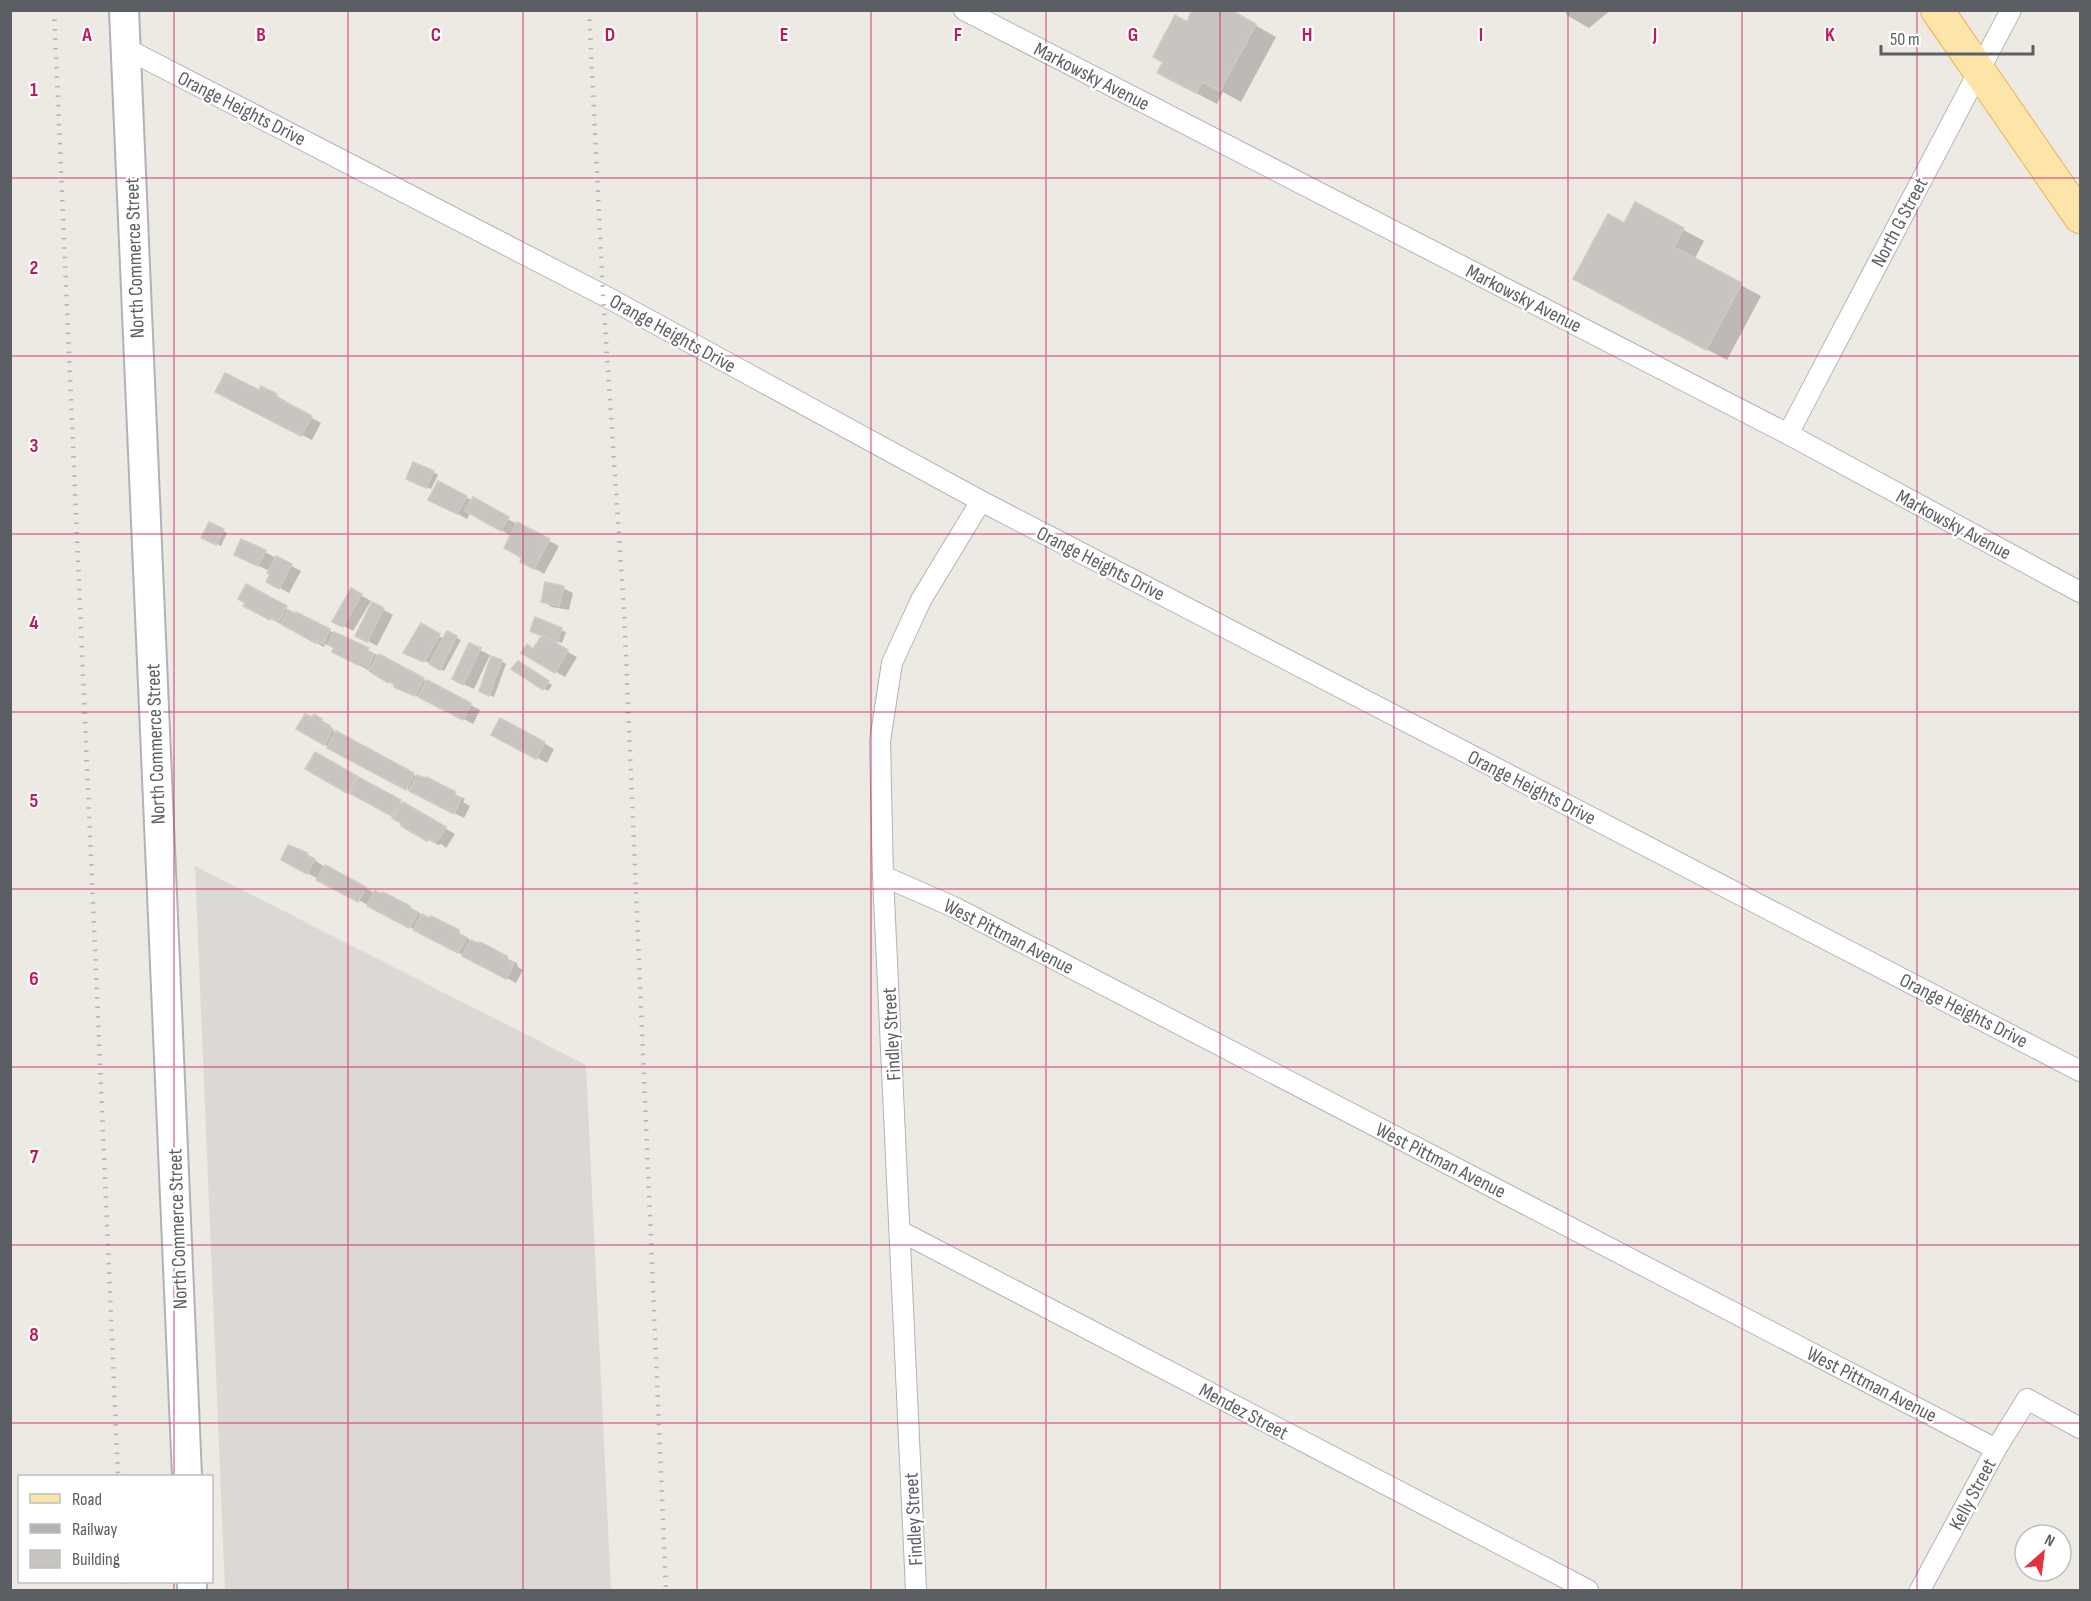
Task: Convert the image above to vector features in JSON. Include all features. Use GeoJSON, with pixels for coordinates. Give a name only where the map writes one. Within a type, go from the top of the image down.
{"type":"FeatureCollection","features":[{"type":"Feature","properties":{"kind":"main road","name":"North Commerce Street"},"geometry":{"type":"LineString","coordinates":[[124,10],[187,1475]]}},
{"type":"Feature","properties":{"kind":"main road"},"geometry":{"type":"LineString","coordinates":[[1937,10],[2080,217]]}},
{"type":"Feature","properties":{"kind":"street","name":"Markowsky Avenue"},"geometry":{"type":"LineString","coordinates":[[964,10],[1788,434],[2080,592]]}},
{"type":"Feature","properties":{"kind":"street","name":"North G Street"},"geometry":{"type":"LineString","coordinates":[[1788,434],[2011,10]]}},
{"type":"Feature","properties":{"kind":"street","name":"Orange Heights Drive"},"geometry":{"type":"LineString","coordinates":[[125,48],[603,295],[981,501],[2080,1071]]}},
{"type":"Feature","properties":{"kind":"street","name":"Findley Street"},"geometry":{"type":"LineString","coordinates":[[916,1590],[883,876],[880,741],[892,663],[921,600],[981,501]]}},
{"type":"Feature","properties":{"kind":"street","name":"West Pittman Avenue"},"geometry":{"type":"LineString","coordinates":[[883,876],[956,908],[1996,1449]]}},
{"type":"Feature","properties":{"kind":"street","name":"Mendez Street"},"geometry":{"type":"LineString","coordinates":[[900,1231],[1588,1590]]}},
{"type":"Feature","properties":{"kind":"street","name":"Kelly Street"},"geometry":{"type":"LineString","coordinates":[[1920,1590],[1996,1449],[2027,1399],[2080,1428]]}},
{"type":"Feature","properties":{"kind":"shaded area"},"geometry":{"type":"Polygon","coordinates":[[[195,866],[586,1065],[611,1590],[225,1590],[195,866]]]}},
{"type":"Feature","properties":{"kind":"building"},"geometry":{"type":"Polygon","coordinates":[[[1192,10],[1231,10],[1256,24],[1220,91],[1202,82],[1196,93],[1157,73],[1163,62],[1153,57],[1175,15],[1187,22],[1192,10]]]}},
{"type":"Feature","properties":{"kind":"building"},"geometry":{"type":"Polygon","coordinates":[[[1635,202],[1684,228],[1674,247],[1742,283],[1706,350],[1573,279],[1608,214],[1624,223],[1635,202]]]}},
{"type":"Feature","properties":{"kind":"building"},"geometry":{"type":"Polygon","coordinates":[[[225,373],[259,390],[261,386],[277,394],[276,397],[312,416],[301,436],[215,392],[225,373]]]}},
{"type":"Feature","properties":{"kind":"building"},"geometry":{"type":"Polygon","coordinates":[[[413,462],[434,471],[426,488],[406,479],[413,462]]]}},
{"type":"Feature","properties":{"kind":"building"},"geometry":{"type":"Polygon","coordinates":[[[438,481],[467,496],[457,514],[428,500],[438,481]]]}},
{"type":"Feature","properties":{"kind":"building"},"geometry":{"type":"Polygon","coordinates":[[[473,497],[509,517],[501,531],[465,511],[473,497]]]}},
{"type":"Feature","properties":{"kind":"building"},"geometry":{"type":"Polygon","coordinates":[[[209,522],[224,529],[216,545],[201,538],[209,522]]]}},
{"type":"Feature","properties":{"kind":"building"},"geometry":{"type":"Polygon","coordinates":[[[517,522],[550,539],[534,569],[520,562],[522,558],[504,548],[517,522]]]}},
{"type":"Feature","properties":{"kind":"building"},"geometry":{"type":"Polygon","coordinates":[[[241,539],[266,550],[258,566],[234,555],[241,539]]]}},
{"type":"Feature","properties":{"kind":"building"},"geometry":{"type":"Polygon","coordinates":[[[276,556],[292,564],[279,589],[266,582],[270,574],[267,573],[276,556]]]}},
{"type":"Feature","properties":{"kind":"building"},"geometry":{"type":"Polygon","coordinates":[[[545,582],[564,586],[559,606],[541,602],[545,582]]]}},
{"type":"Feature","properties":{"kind":"building"},"geometry":{"type":"Polygon","coordinates":[[[246,584],[287,606],[279,621],[272,617],[270,620],[243,606],[245,603],[238,599],[246,584]]]}},
{"type":"Feature","properties":{"kind":"building"},"geometry":{"type":"Polygon","coordinates":[[[351,588],[362,594],[343,627],[332,622],[351,588]]]}},
{"type":"Feature","properties":{"kind":"building"},"geometry":{"type":"Polygon","coordinates":[[[372,602],[384,608],[367,642],[355,636],[372,602]]]}},
{"type":"Feature","properties":{"kind":"building"},"geometry":{"type":"Polygon","coordinates":[[[288,610],[330,629],[323,644],[315,640],[315,643],[281,624],[288,610]]]}},
{"type":"Feature","properties":{"kind":"building"},"geometry":{"type":"Polygon","coordinates":[[[535,617],[562,628],[557,642],[530,631],[535,617]]]}},
{"type":"Feature","properties":{"kind":"building"},"geometry":{"type":"Polygon","coordinates":[[[421,623],[440,634],[424,662],[403,653],[421,623]]]}},
{"type":"Feature","properties":{"kind":"building"},"geometry":{"type":"Polygon","coordinates":[[[447,631],[457,636],[440,670],[429,664],[447,631]]]}},
{"type":"Feature","properties":{"kind":"building"},"geometry":{"type":"Polygon","coordinates":[[[334,632],[369,648],[367,650],[374,654],[368,667],[359,662],[358,665],[332,652],[334,648],[328,644],[334,632]]]}},
{"type":"Feature","properties":{"kind":"building"},"geometry":{"type":"Polygon","coordinates":[[[542,635],[568,650],[555,673],[521,653],[527,644],[533,649],[542,635]]]}},
{"type":"Feature","properties":{"kind":"building"},"geometry":{"type":"Polygon","coordinates":[[[469,643],[481,648],[463,685],[452,679],[469,643]]]}},
{"type":"Feature","properties":{"kind":"building"},"geometry":{"type":"Polygon","coordinates":[[[379,654],[424,678],[415,696],[394,687],[395,684],[389,681],[388,683],[369,671],[379,654]]]}},
{"type":"Feature","properties":{"kind":"building"},"geometry":{"type":"Polygon","coordinates":[[[491,656],[502,660],[489,696],[479,691],[491,656]]]}},
{"type":"Feature","properties":{"kind":"building"},"geometry":{"type":"Polygon","coordinates":[[[518,661],[549,681],[543,690],[511,669],[518,661]]]}},
{"type":"Feature","properties":{"kind":"building"},"geometry":{"type":"Polygon","coordinates":[[[427,680],[471,703],[463,720],[418,697],[427,680]]]}},
{"type":"Feature","properties":{"kind":"building"},"geometry":{"type":"Polygon","coordinates":[[[305,714],[312,717],[314,714],[322,719],[320,722],[333,729],[324,745],[296,729],[305,714]]]}},
{"type":"Feature","properties":{"kind":"building"},"geometry":{"type":"Polygon","coordinates":[[[500,718],[545,742],[536,759],[491,735],[500,718]]]}},
{"type":"Feature","properties":{"kind":"building"},"geometry":{"type":"Polygon","coordinates":[[[336,731],[414,773],[406,790],[327,748],[336,731]]]}},
{"type":"Feature","properties":{"kind":"building"},"geometry":{"type":"Polygon","coordinates":[[[315,752],[357,776],[347,793],[305,769],[315,752]]]}},
{"type":"Feature","properties":{"kind":"building"},"geometry":{"type":"Polygon","coordinates":[[[417,775],[456,792],[454,795],[461,799],[454,814],[409,791],[417,775]]]}},
{"type":"Feature","properties":{"kind":"building"},"geometry":{"type":"Polygon","coordinates":[[[358,777],[401,800],[392,816],[349,793],[358,777]]]}},
{"type":"Feature","properties":{"kind":"building"},"geometry":{"type":"Polygon","coordinates":[[[403,802],[446,827],[436,843],[430,839],[427,841],[392,818],[403,802]]]}},
{"type":"Feature","properties":{"kind":"building"},"geometry":{"type":"Polygon","coordinates":[[[288,845],[308,853],[307,855],[315,859],[307,874],[281,860],[288,845]]]}},
{"type":"Feature","properties":{"kind":"building"},"geometry":{"type":"Polygon","coordinates":[[[325,865],[366,887],[358,902],[316,880],[325,865]]]}},
{"type":"Feature","properties":{"kind":"building"},"geometry":{"type":"Polygon","coordinates":[[[375,890],[379,893],[383,892],[418,912],[409,928],[367,906],[375,890]]]}},
{"type":"Feature","properties":{"kind":"building"},"geometry":{"type":"Polygon","coordinates":[[[422,914],[459,930],[459,934],[467,938],[458,953],[413,930],[422,914]]]}},
{"type":"Feature","properties":{"kind":"building"},"geometry":{"type":"Polygon","coordinates":[[[471,940],[480,942],[507,956],[508,960],[514,963],[506,979],[462,956],[471,940]]]}},
{"type":"Feature","properties":{"kind":"railway"},"geometry":{"type":"LineString","coordinates":[[54,10],[118,1475]]}},
{"type":"Feature","properties":{"kind":"railway"},"geometry":{"type":"LineString","coordinates":[[589,10],[603,295],[624,611],[666,1590]]}},
{"type":"Feature","properties":{"kind":"railway"},"geometry":{"type":"LineString","coordinates":[[123,1583],[123,1590]]}}]}
